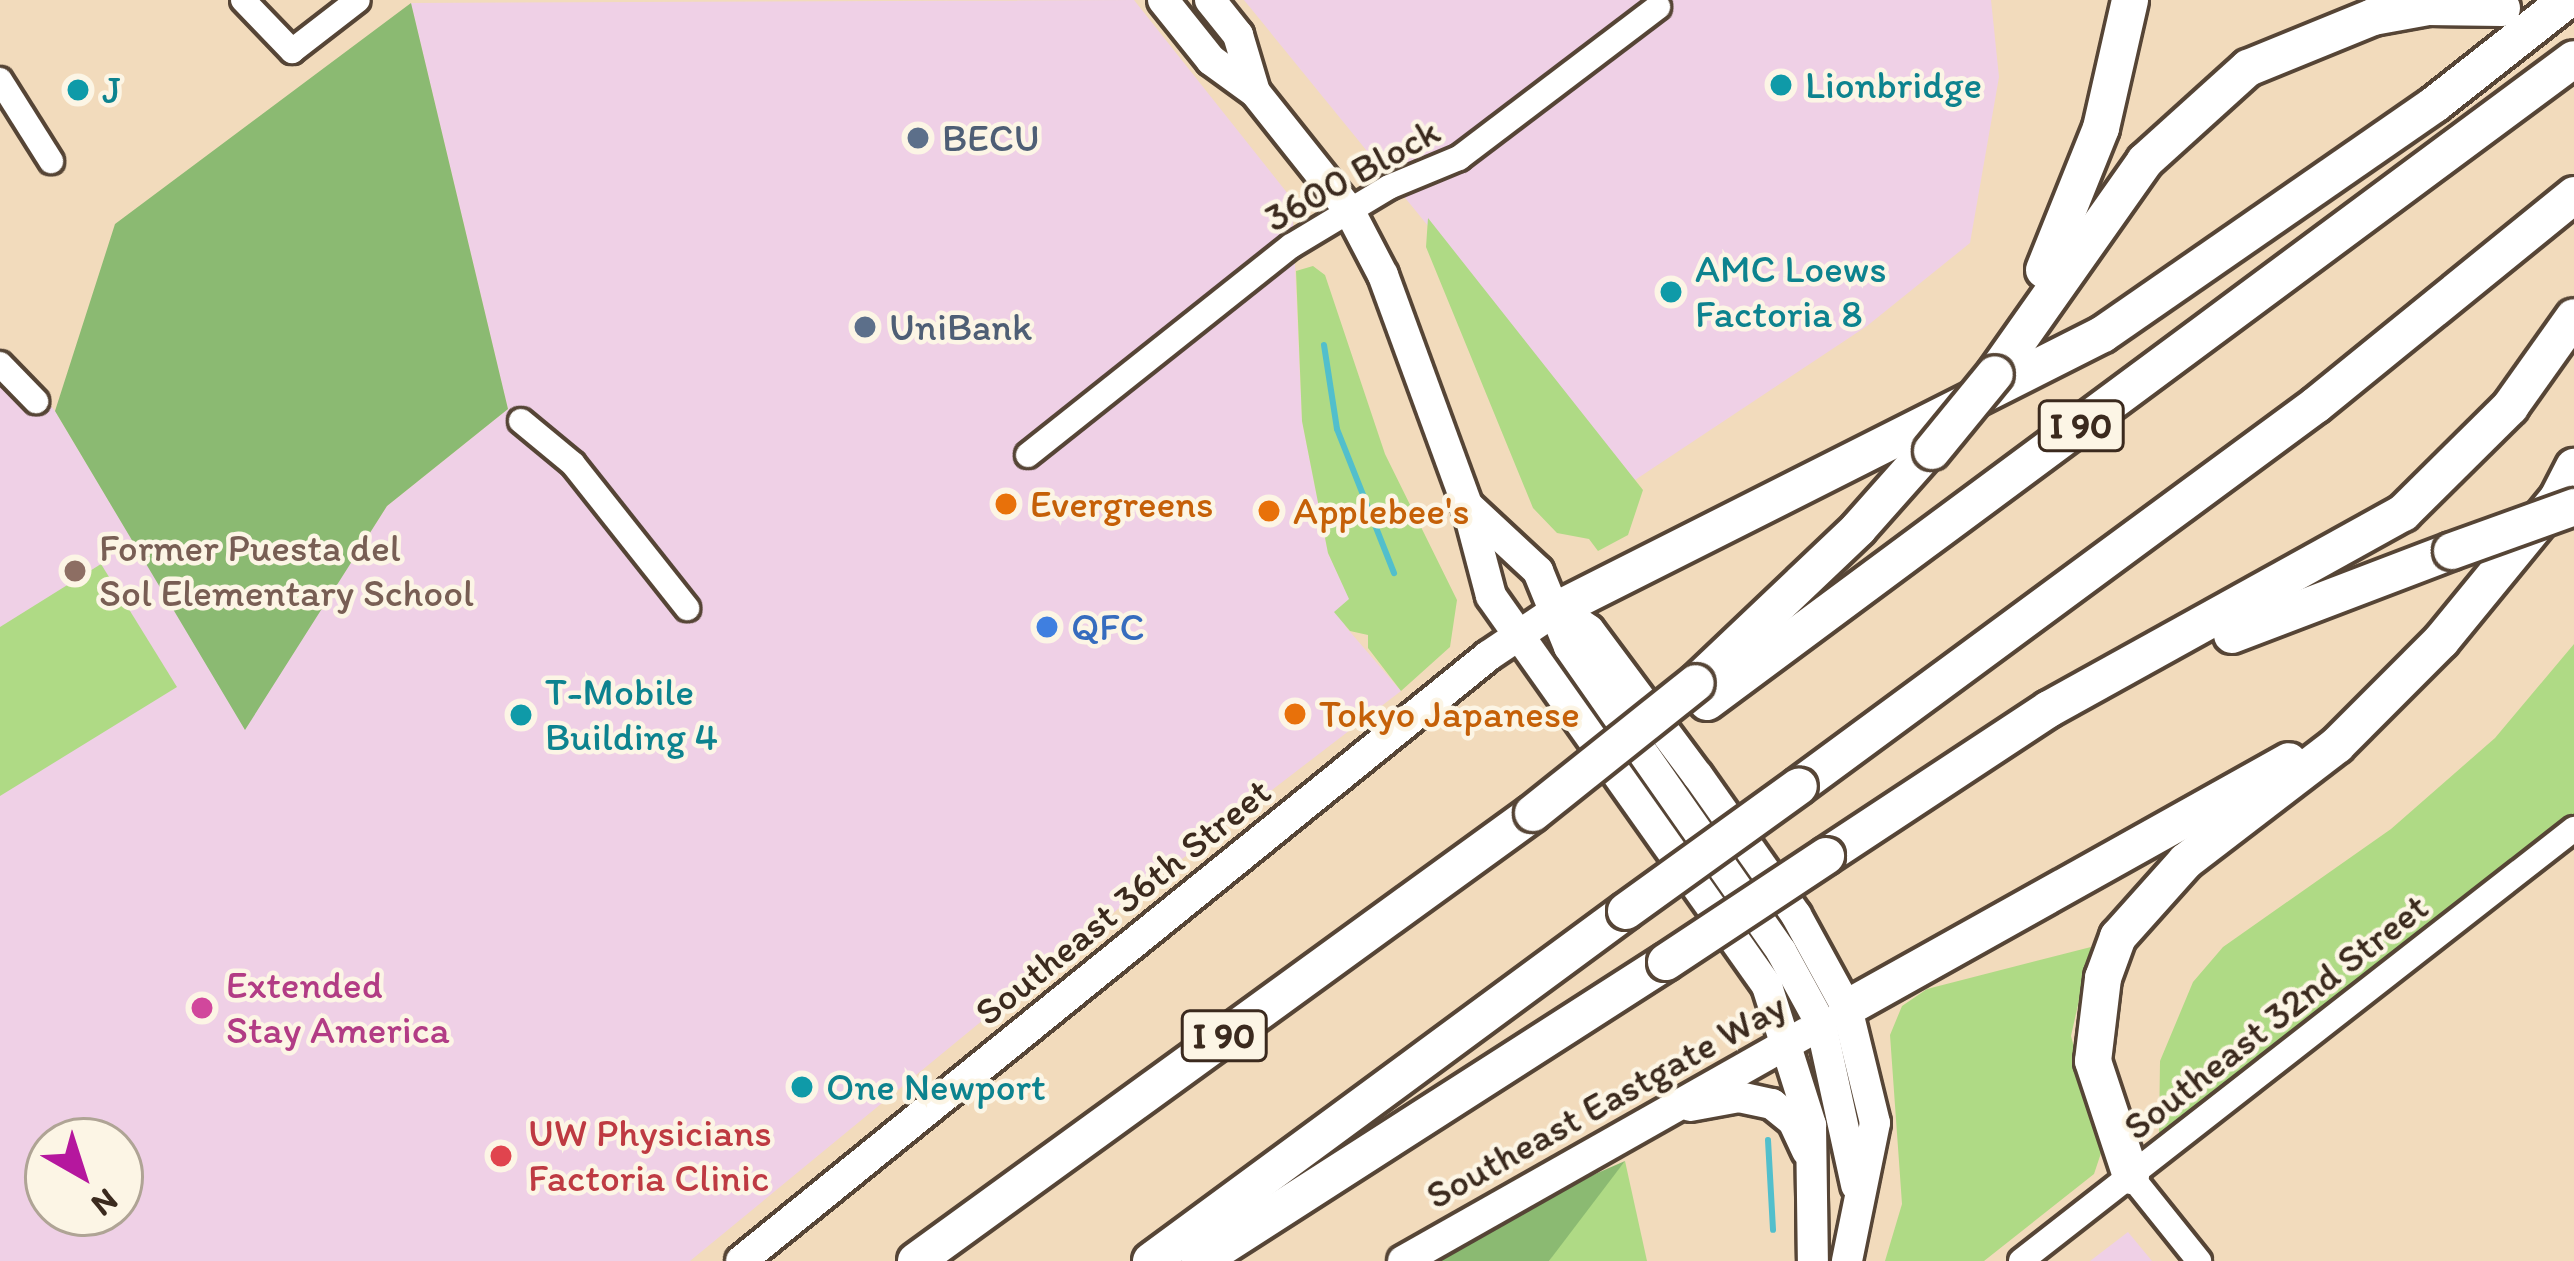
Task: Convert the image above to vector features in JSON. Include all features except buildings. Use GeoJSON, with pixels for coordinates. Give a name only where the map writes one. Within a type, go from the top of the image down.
{"type":"FeatureCollection","features":[{"type":"Feature","properties":{"kind":"highway"},"geometry":{"type":"LineString","coordinates":[[1990,370],[2045,268],[2086,177],[2120,70],[2130,0]]}},
{"type":"Feature","properties":{"kind":"highway"},"geometry":{"type":"LineString","coordinates":[[1558,609],[2103,334],[2435,104],[2567,0]]}},
{"type":"Feature","properties":{"kind":"highway"},"geometry":{"type":"LineString","coordinates":[[1701,692],[1932,452],[2145,161],[2233,79],[2286,47],[2373,16],[2428,7],[2502,8]]}},
{"type":"Feature","properties":{"kind":"highway","name":"I 90"},"geometry":{"type":"LineString","coordinates":[[916,1261],[1701,692],[2343,238],[2574,59]]}},
{"type":"Feature","properties":{"kind":"highway"},"geometry":{"type":"LineString","coordinates":[[1151,1261],[2298,418],[2574,195]]}},
{"type":"Feature","properties":{"kind":"highway"},"geometry":{"type":"LineString","coordinates":[[1200,1261],[1666,962],[1963,763],[2403,513],[2510,407],[2574,317]]}},
{"type":"Feature","properties":{"kind":"highway"},"geometry":{"type":"LineString","coordinates":[[2132,1176],[2114,1142],[2093,1061],[2103,978],[2118,937],[2186,862],[2337,745],[2399,683],[2494,579],[2574,467]]}},
{"type":"Feature","properties":{"kind":"highway"},"geometry":{"type":"LineString","coordinates":[[1963,763],[2194,651],[2574,507]]}},
{"type":"Feature","properties":{"kind":"highway"},"geometry":{"type":"LineString","coordinates":[[1834,1016],[2303,753],[2399,683]]}},
{"type":"Feature","properties":{"kind":"main road"},"geometry":{"type":"LineString","coordinates":[[1163,0],[1211,60],[1255,92],[1348,210],[1384,275],[1467,505],[1480,571],[1519,635],[1766,986],[1790,1042],[1811,1125],[1813,1261]]}},
{"type":"Feature","properties":{"kind":"main road"},"geometry":{"type":"LineString","coordinates":[[1210,0],[1238,35],[1255,92]]}},
{"type":"Feature","properties":{"kind":"main road"},"geometry":{"type":"LineString","coordinates":[[1467,505],[1514,544],[1558,609],[1589,630],[1796,915],[1875,1123],[1856,1185],[1847,1261]]}},
{"type":"Feature","properties":{"kind":"main road","name":"Southeast 36th Street"},"geometry":{"type":"LineString","coordinates":[[741,1261],[1519,635],[1558,609]]}},
{"type":"Feature","properties":{"kind":"main road","name":"Southeast Eastgate Way"},"geometry":{"type":"LineString","coordinates":[[1403,1261],[1834,1016]]}},
{"type":"Feature","properties":{"kind":"main road"},"geometry":{"type":"LineString","coordinates":[[1660,1112],[1739,1097],[1772,1104],[1793,1121],[1811,1169]]}},
{"type":"Feature","properties":{"kind":"street"},"geometry":{"type":"LineString","coordinates":[[243,0],[292,51],[358,0]]}},
{"type":"Feature","properties":{"kind":"street","name":"3600 Block"},"geometry":{"type":"LineString","coordinates":[[1028,455],[1291,246],[1348,210],[1460,158],[1658,7]]}},
{"type":"Feature","properties":{"kind":"street"},"geometry":{"type":"LineString","coordinates":[[0,80],[51,161]]}},
{"type":"Feature","properties":{"kind":"street"},"geometry":{"type":"LineString","coordinates":[[0,364],[36,401]]}},
{"type":"Feature","properties":{"kind":"street"},"geometry":{"type":"LineString","coordinates":[[521,421],[573,464],[687,608]]}},
{"type":"Feature","properties":{"kind":"street","name":"Southeast 32nd Street"},"geometry":{"type":"LineString","coordinates":[[2021,1261],[2574,829]]}},
{"type":"Feature","properties":{"kind":"street"},"geometry":{"type":"LineString","coordinates":[[2132,1176],[2199,1261]]}},
{"type":"Feature","properties":{"kind":"shaded area"},"geometry":{"type":"Polygon","coordinates":[[[1134,0],[1292,199],[1302,421],[1328,553],[1350,600],[1345,626],[1401,691],[1135,895],[690,1261],[0,1261],[0,348],[55,411],[245,729],[387,506],[508,409],[411,3],[1134,0]]]}},
{"type":"Feature","properties":{"kind":"shaded area"},"geometry":{"type":"Polygon","coordinates":[[[1244,0],[1991,0],[1999,77],[1970,243],[1867,326],[1635,480],[1244,0]]]}},
{"type":"Feature","properties":{"kind":"shaded area"},"geometry":{"type":"Polygon","coordinates":[[[2128,1232],[2152,1261],[2090,1261],[2128,1232]]]}},
{"type":"Feature","properties":{"kind":"green space"},"geometry":{"type":"Polygon","coordinates":[[[411,3],[508,409],[387,506],[245,730],[55,411],[115,224],[411,3]]]}},
{"type":"Feature","properties":{"kind":"green space"},"geometry":{"type":"Polygon","coordinates":[[[1428,218],[1643,490],[1628,535],[1598,551],[1589,539],[1557,533],[1533,508],[1426,247],[1428,218]]]}},
{"type":"Feature","properties":{"kind":"green space"},"geometry":{"type":"Polygon","coordinates":[[[1313,266],[1325,275],[1385,454],[1457,600],[1450,647],[1401,691],[1368,648],[1368,635],[1350,631],[1334,612],[1349,599],[1328,553],[1302,421],[1296,271],[1313,266]]]}},
{"type":"Feature","properties":{"kind":"green space"},"geometry":{"type":"Polygon","coordinates":[[[101,564],[177,687],[0,796],[0,627],[101,564]]]}},
{"type":"Feature","properties":{"kind":"green space"},"geometry":{"type":"Polygon","coordinates":[[[2574,644],[2574,814],[2159,1135],[2160,1061],[2193,982],[2223,947],[2391,829],[2495,738],[2574,644]]]}},
{"type":"Feature","properties":{"kind":"green space"},"geometry":{"type":"Polygon","coordinates":[[[2091,947],[2071,1036],[2102,1150],[2094,1174],[1984,1261],[1885,1261],[1902,1204],[1890,1035],[1902,1006],[1927,989],[2091,947]]]}},
{"type":"Feature","properties":{"kind":"green space"},"geometry":{"type":"Polygon","coordinates":[[[1625,1161],[1647,1261],[1549,1261],[1572,1225],[1625,1161]]]}},
{"type":"Feature","properties":{"kind":"green space"},"geometry":{"type":"Polygon","coordinates":[[[1625,1161],[1549,1261],[1433,1261],[1533,1201],[1625,1161]]]}},
{"type":"Feature","properties":{"kind":"waterway"},"geometry":{"type":"LineString","coordinates":[[1324,345],[1337,429],[1394,573]]}},
{"type":"Feature","properties":{"kind":"waterway"},"geometry":{"type":"LineString","coordinates":[[1768,1140],[1773,1230]]}},
{"type":"Feature","properties":{"kind":"place","name":"Lionbridge"},"geometry":{"type":"Point","coordinates":[1781,85]}},
{"type":"Feature","properties":{"kind":"place","name":"J"},"geometry":{"type":"Point","coordinates":[78,90]}},
{"type":"Feature","properties":{"kind":"place","name":"BECU"},"geometry":{"type":"Point","coordinates":[918,138]}},
{"type":"Feature","properties":{"kind":"place","name":"AMC Loews Factoria 8"},"geometry":{"type":"Point","coordinates":[1671,292]}},
{"type":"Feature","properties":{"kind":"place","name":"UniBank"},"geometry":{"type":"Point","coordinates":[865,327]}},
{"type":"Feature","properties":{"kind":"place","name":"Evergreens"},"geometry":{"type":"Point","coordinates":[1006,504]}},
{"type":"Feature","properties":{"kind":"place","name":"Applebee's"},"geometry":{"type":"Point","coordinates":[1269,511]}},
{"type":"Feature","properties":{"kind":"place","name":"Former Puesta del Sol Elementary School"},"geometry":{"type":"Point","coordinates":[75,571]}},
{"type":"Feature","properties":{"kind":"place","name":"QFC"},"geometry":{"type":"Point","coordinates":[1047,627]}},
{"type":"Feature","properties":{"kind":"place","name":"Tokyo Japanese"},"geometry":{"type":"Point","coordinates":[1295,714]}},
{"type":"Feature","properties":{"kind":"place","name":"T-Mobile Building 4"},"geometry":{"type":"Point","coordinates":[521,715]}},
{"type":"Feature","properties":{"kind":"place","name":"Extended Stay America"},"geometry":{"type":"Point","coordinates":[202,1008]}},
{"type":"Feature","properties":{"kind":"place","name":"One Newport"},"geometry":{"type":"Point","coordinates":[802,1087]}},
{"type":"Feature","properties":{"kind":"place","name":"UW Physicians Factoria Clinic"},"geometry":{"type":"Point","coordinates":[501,1156]}}]}
